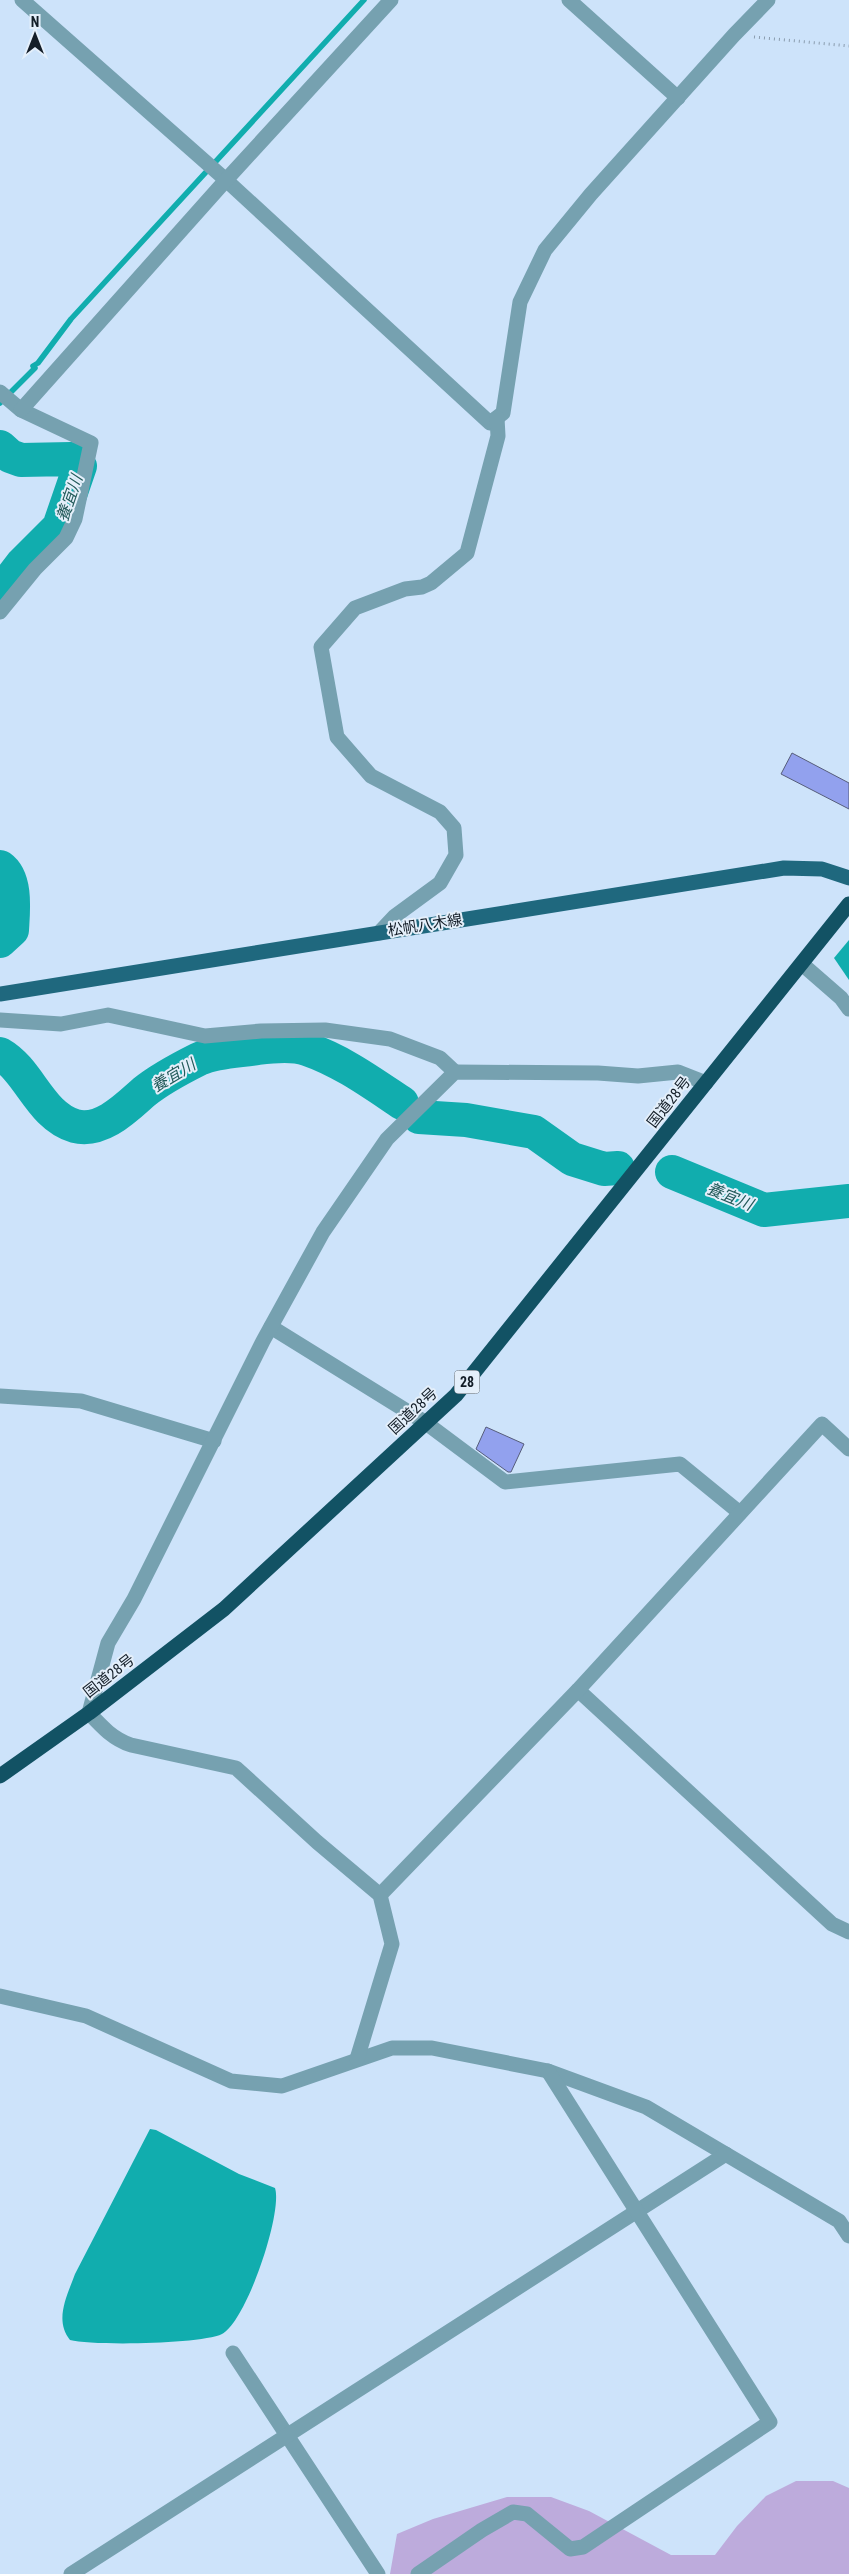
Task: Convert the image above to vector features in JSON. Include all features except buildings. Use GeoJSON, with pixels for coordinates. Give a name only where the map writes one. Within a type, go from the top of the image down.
{"type":"FeatureCollection","features":[{"type":"Feature","properties":{"kind":"highway","name":"国道28号"},"geometry":{"type":"LineString","coordinates":[[0,1776],[89,1713],[224,1609],[456,1395],[849,904]]}},
{"type":"Feature","properties":{"kind":"main road","name":"松帆八木線"},"geometry":{"type":"LineString","coordinates":[[0,994],[784,868],[822,869],[849,878]]}},
{"type":"Feature","properties":{"kind":"street"},"geometry":{"type":"LineString","coordinates":[[22,0],[223,178],[490,423],[503,413],[520,302],[545,250],[591,194],[734,35],[768,0]]}},
{"type":"Feature","properties":{"kind":"street"},"geometry":{"type":"LineString","coordinates":[[18,408],[223,178],[391,0]]}},
{"type":"Feature","properties":{"kind":"street"},"geometry":{"type":"LineString","coordinates":[[569,0],[678,98]]}},
{"type":"Feature","properties":{"kind":"street"},"geometry":{"type":"LineString","coordinates":[[0,392],[18,408],[91,443],[75,518],[66,538],[35,568],[0,612]]}},
{"type":"Feature","properties":{"kind":"street"},"geometry":{"type":"LineString","coordinates":[[378,933],[395,916],[440,883],[456,855],[454,828],[440,812],[371,776],[337,737],[321,647],[355,608],[405,589],[422,587],[431,583],[467,553],[498,436],[497,418]]}},
{"type":"Feature","properties":{"kind":"street"},"geometry":{"type":"LineString","coordinates":[[802,964],[841,998],[849,1010]]}},
{"type":"Feature","properties":{"kind":"street"},"geometry":{"type":"LineString","coordinates":[[0,1020],[60,1024],[108,1015],[205,1036],[261,1031],[325,1030],[390,1040],[440,1058],[455,1072],[598,1073],[638,1076],[678,1072],[706,1083]]}},
{"type":"Feature","properties":{"kind":"street"},"geometry":{"type":"LineString","coordinates":[[357,2059],[392,1944],[380,1894],[317,1842],[236,1768],[153,1752],[124,1743],[117,1740],[89,1713],[108,1643],[134,1599],[271,1327],[323,1232],[387,1139],[455,1072]]}},
{"type":"Feature","properties":{"kind":"street"},"geometry":{"type":"LineString","coordinates":[[271,1327],[426,1423],[504,1482],[680,1464],[740,1514]]}},
{"type":"Feature","properties":{"kind":"street"},"geometry":{"type":"LineString","coordinates":[[0,1396],[81,1401],[214,1441]]}},
{"type":"Feature","properties":{"kind":"street"},"geometry":{"type":"LineString","coordinates":[[380,1894],[578,1690],[822,1424],[849,1449]]}},
{"type":"Feature","properties":{"kind":"street"},"geometry":{"type":"LineString","coordinates":[[578,1690],[832,1924],[849,1932]]}},
{"type":"Feature","properties":{"kind":"street"},"geometry":{"type":"LineString","coordinates":[[0,1996],[86,2016],[231,2081],[282,2086],[392,2048],[432,2048],[548,2071],[646,2107],[839,2221],[849,2236]]}},
{"type":"Feature","properties":{"kind":"street"},"geometry":{"type":"LineString","coordinates":[[418,2574],[482,2530],[513,2512],[527,2514],[570,2549],[583,2547],[770,2422],[548,2071]]}},
{"type":"Feature","properties":{"kind":"street"},"geometry":{"type":"LineString","coordinates":[[71,2574],[726,2154]]}},
{"type":"Feature","properties":{"kind":"street"},"geometry":{"type":"LineString","coordinates":[[233,2353],[378,2574]]}},
{"type":"Feature","properties":{"kind":"path"},"geometry":{"type":"LineString","coordinates":[[734,35],[849,46]]}},
{"type":"Feature","properties":{"kind":"shaded area"},"geometry":{"type":"Polygon","coordinates":[[[849,940],[849,980],[834,958],[849,940]]]}},
{"type":"Feature","properties":{"kind":"shaded area"},"geometry":{"type":"Polygon","coordinates":[[[150,2129],[156,2130],[239,2174],[275,2188],[276,2201],[273,2220],[260,2266],[242,2310],[222,2334],[193,2340],[147,2343],[101,2343],[70,2340],[65,2332],[62,2316],[75,2274],[150,2129]]]}},
{"type":"Feature","properties":{"kind":"shaded area"},"geometry":{"type":"Polygon","coordinates":[[[796,2481],[833,2481],[849,2488],[849,2574],[390,2574],[397,2534],[433,2519],[507,2497],[551,2497],[589,2511],[671,2555],[715,2555],[737,2526],[766,2496],[796,2481]]]}},
{"type":"Feature","properties":{"kind":"waterway"},"geometry":{"type":"LineString","coordinates":[[0,403],[35,368],[33,366],[38,363],[71,319],[364,0]]}},
{"type":"Feature","properties":{"kind":"waterway","name":"養宜川"},"geometry":{"type":"LineString","coordinates":[[0,447],[10,456],[21,460],[71,459],[80,466],[59,527],[22,564],[0,593]]}},
{"type":"Feature","properties":{"kind":"waterway","name":"養宜川"},"geometry":{"type":"LineString","coordinates":[[0,867],[9,879],[13,896],[12,930],[0,941]]}},
{"type":"Feature","properties":{"kind":"waterway","name":"養宜川"},"geometry":{"type":"LineString","coordinates":[[0,1054],[19,1071],[52,1112],[75,1126],[95,1126],[104,1122],[122,1111],[157,1083],[206,1056],[277,1046],[301,1047],[320,1054],[356,1073],[402,1103]]}},
{"type":"Feature","properties":{"kind":"waterway","name":"養宜川"},"geometry":{"type":"LineString","coordinates":[[419,1117],[466,1120],[534,1132],[572,1159],[604,1169],[618,1168]]}},
{"type":"Feature","properties":{"kind":"waterway","name":"養宜川"},"geometry":{"type":"LineString","coordinates":[[672,1172],[764,1210],[849,1201]]}}]}
